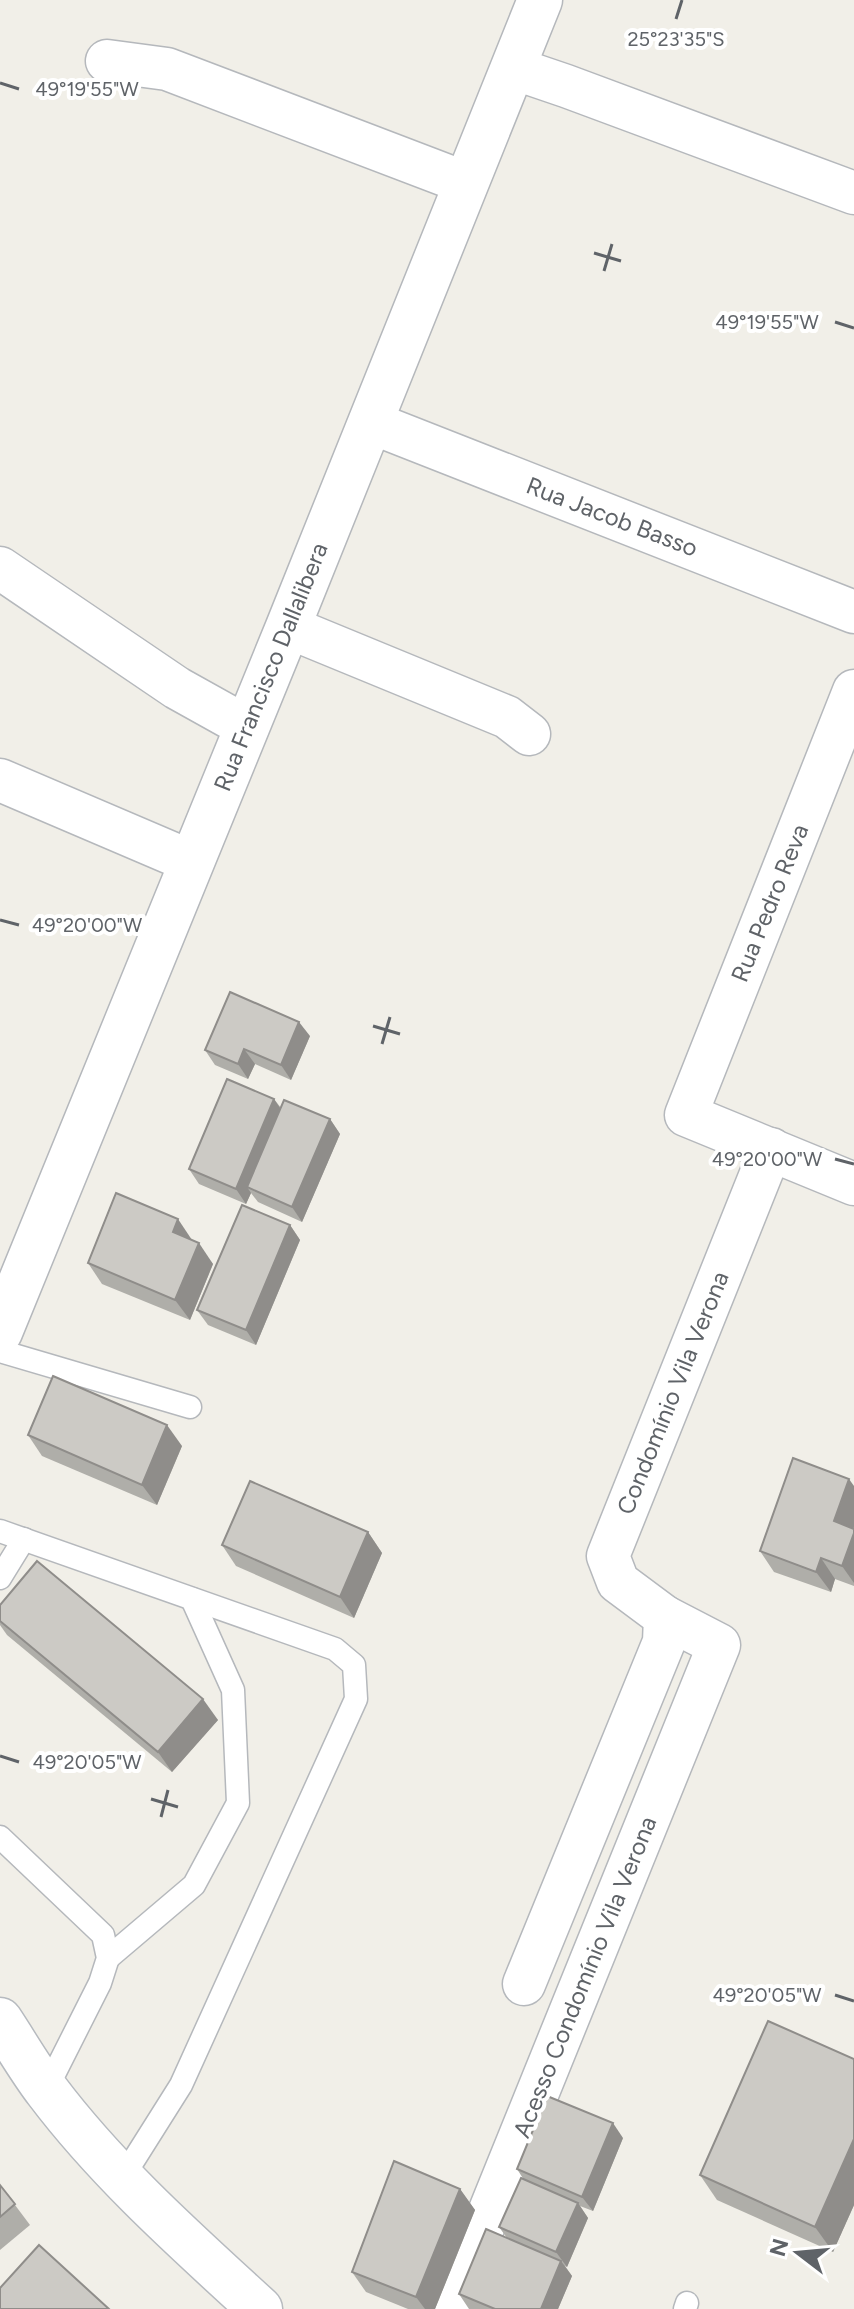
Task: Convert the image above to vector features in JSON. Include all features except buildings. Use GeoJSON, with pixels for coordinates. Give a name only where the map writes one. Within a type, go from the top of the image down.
{"type":"FeatureCollection","features":[{"type":"Feature","properties":{"kind":"street","name":"Rua Francisco Dallalibera"},"geometry":{"type":"LineString","coordinates":[[0,1332],[540,0]]}},
{"type":"Feature","properties":{"kind":"street"},"geometry":{"type":"LineString","coordinates":[[107,61],[167,69],[466,183]]}},
{"type":"Feature","properties":{"kind":"street"},"geometry":{"type":"LineString","coordinates":[[513,68],[854,193]]}},
{"type":"Feature","properties":{"kind":"street","name":"Rua Jacob Basso"},"geometry":{"type":"LineString","coordinates":[[370,422],[854,612]]}},
{"type":"Feature","properties":{"kind":"street"},"geometry":{"type":"LineString","coordinates":[[0,568],[177,688],[247,727]]}},
{"type":"Feature","properties":{"kind":"street"},"geometry":{"type":"LineString","coordinates":[[288,627],[507,717],[529,734]]}},
{"type":"Feature","properties":{"kind":"street","name":"Rua Pedro Reva"},"geometry":{"type":"LineString","coordinates":[[771,1149],[686,1115],[854,691]]}},
{"type":"Feature","properties":{"kind":"street"},"geometry":{"type":"LineString","coordinates":[[0,780],[192,862]]}},
{"type":"Feature","properties":{"kind":"street"},"geometry":{"type":"LineString","coordinates":[[771,1149],[854,1184]]}},
{"type":"Feature","properties":{"kind":"street","name":"Condomínio Vila Verona"},"geometry":{"type":"LineString","coordinates":[[719,1645],[665,1617],[618,1582],[608,1556],[771,1149]]}},
{"type":"Feature","properties":{"kind":"street"},"geometry":{"type":"LineString","coordinates":[[524,1984],[664,1642],[665,1617]]}},
{"type":"Feature","properties":{"kind":"street","name":"Acesso Condomínio Vila Verona"},"geometry":{"type":"LineString","coordinates":[[450,2309],[719,1645]]}},
{"type":"Feature","properties":{"kind":"street"},"geometry":{"type":"LineString","coordinates":[[0,2020],[46,2090],[123,2177],[260,2309]]}},
{"type":"Feature","properties":{"kind":"street"},"geometry":{"type":"LineString","coordinates":[[0,2061],[46,2090]]}},
{"type":"Feature","properties":{"kind":"lane"},"geometry":{"type":"LineString","coordinates":[[0,1351],[190,1407]]}},
{"type":"Feature","properties":{"kind":"lane"},"geometry":{"type":"LineString","coordinates":[[0,1531],[335,1649],[354,1665],[356,1699],[181,2085],[123,2177]]}},
{"type":"Feature","properties":{"kind":"lane"},"geometry":{"type":"LineString","coordinates":[[0,1578],[24,1539]]}},
{"type":"Feature","properties":{"kind":"lane"},"geometry":{"type":"LineString","coordinates":[[108,1958],[194,1885],[238,1803],[233,1690],[192,1599]]}},
{"type":"Feature","properties":{"kind":"lane"},"geometry":{"type":"LineString","coordinates":[[0,1837],[103,1935],[108,1958],[100,1983],[46,2090]]}}]}
